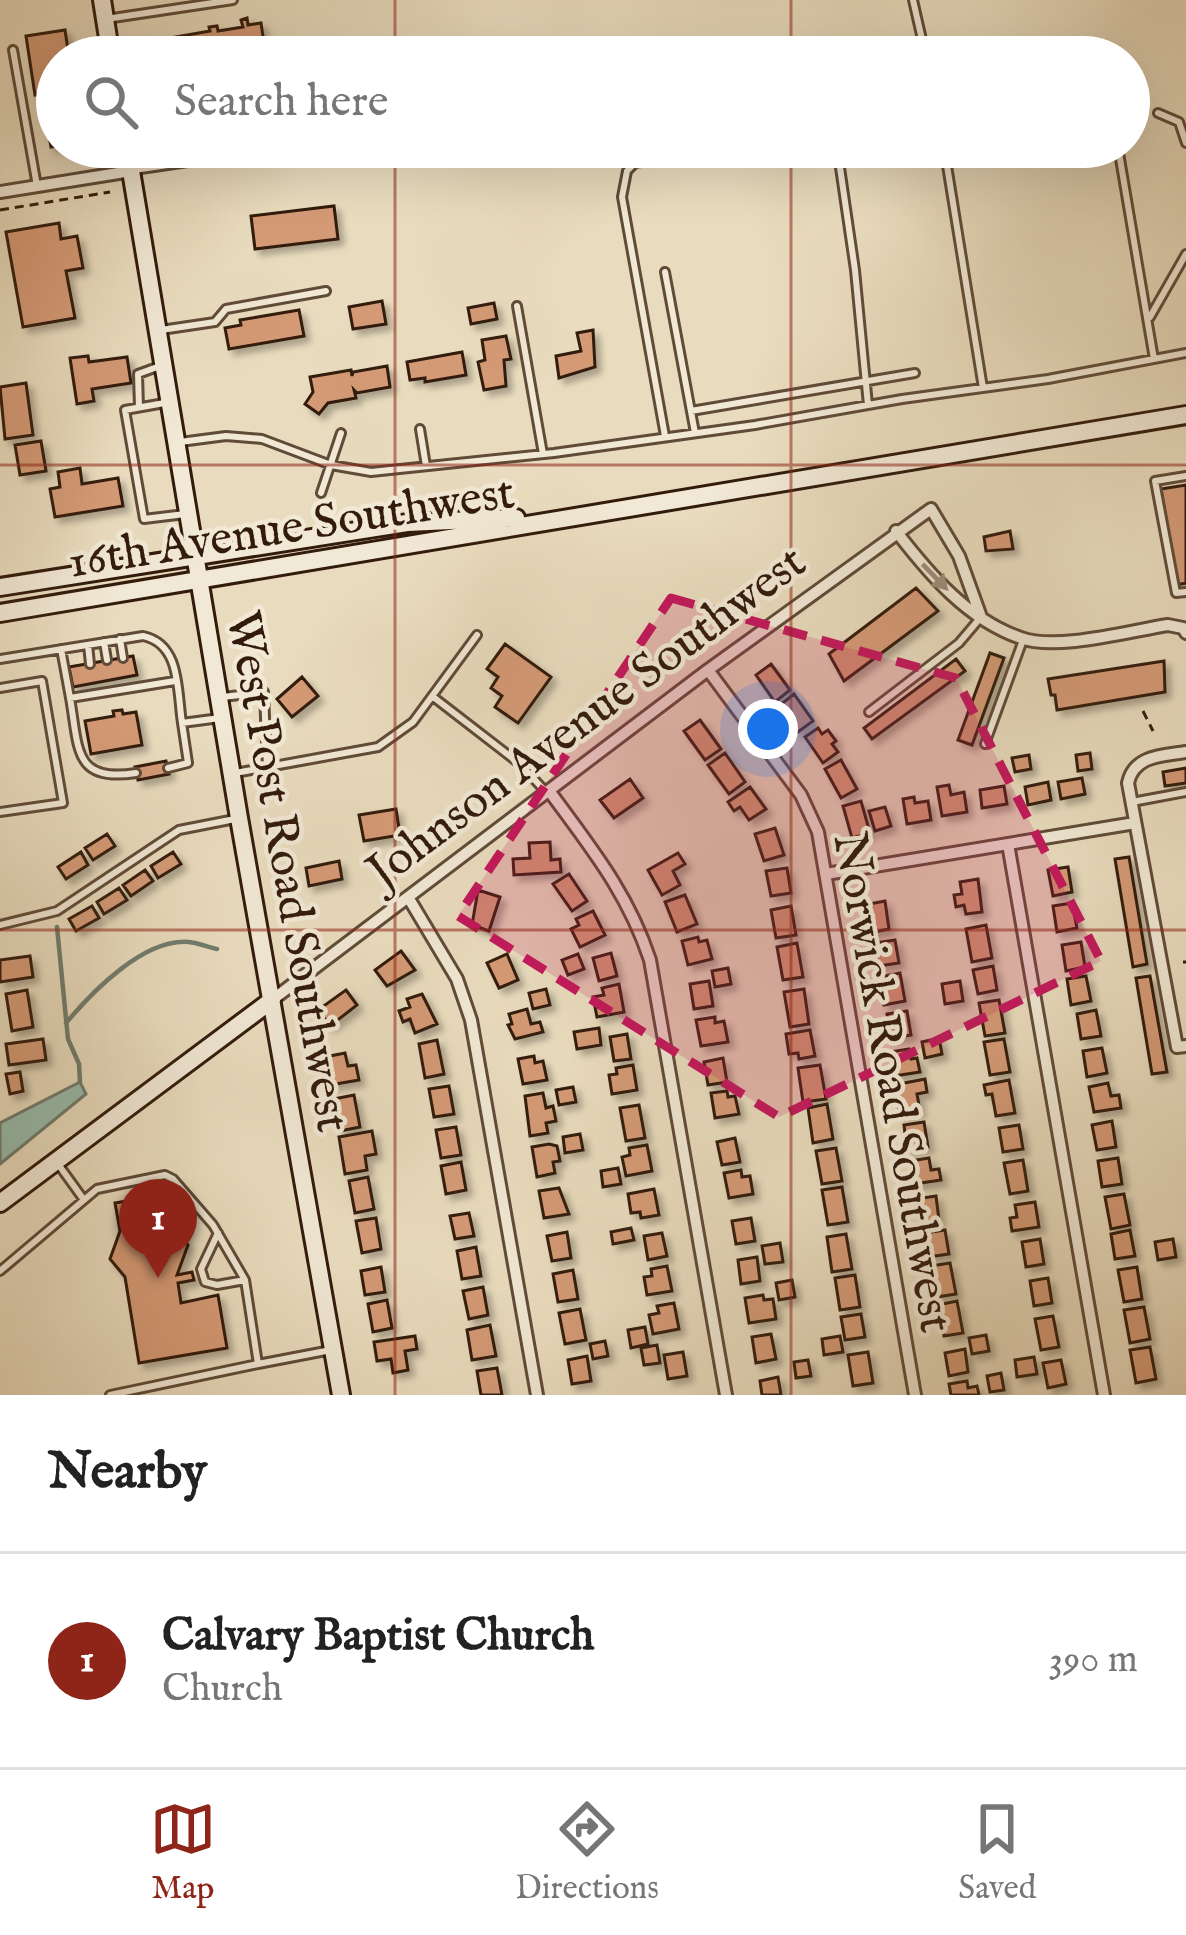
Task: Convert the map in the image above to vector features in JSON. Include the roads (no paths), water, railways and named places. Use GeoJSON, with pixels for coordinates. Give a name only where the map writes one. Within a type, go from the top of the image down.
{"type":"FeatureCollection","features":[{"type":"Feature","properties":{"kind":"main road"},"geometry":{"type":"LineString","coordinates":[[102,0],[108,36]]}},
{"type":"Feature","properties":{"kind":"main road","name":"West Post Road Southwest"},"geometry":{"type":"LineString","coordinates":[[130,168],[341,1395]]}},
{"type":"Feature","properties":{"kind":"main road","name":"16th Avenue Southwest"},"geometry":{"type":"LineString","coordinates":[[0,613],[1186,416]]}},
{"type":"Feature","properties":{"kind":"main road","name":"16th Avenue Southwest"},"geometry":{"type":"LineString","coordinates":[[0,587],[407,523],[594,515]]}},
{"type":"Feature","properties":{"kind":"main road","name":"Johnson Avenue Southwest"},"geometry":{"type":"LineString","coordinates":[[0,1203],[272,1000]]}},
{"type":"Feature","properties":{"kind":"street"},"geometry":{"type":"LineString","coordinates":[[0,192],[130,171]]}},
{"type":"Feature","properties":{"kind":"street","name":"Johnson Avenue Southwest"},"geometry":{"type":"LineString","coordinates":[[272,1000],[708,670],[932,509],[959,556],[981,616]]}},
{"type":"Feature","properties":{"kind":"street"},"geometry":{"type":"LineString","coordinates":[[896,531],[934,580],[1023,640],[1065,641],[1168,625],[1186,633]]}},
{"type":"Feature","properties":{"kind":"street","name":"Norwick Road Southwest"},"geometry":{"type":"LineString","coordinates":[[708,670],[801,795],[818,832],[915,1395]]}},
{"type":"Feature","properties":{"kind":"street"},"geometry":{"type":"LineString","coordinates":[[1186,752],[1141,760],[1131,770],[1132,802],[1177,1048],[1186,1046]]}},
{"type":"Feature","properties":{"kind":"street"},"geometry":{"type":"LineString","coordinates":[[549,793],[611,874],[635,915],[650,960],[726,1395]]}},
{"type":"Feature","properties":{"kind":"street"},"geometry":{"type":"LineString","coordinates":[[826,874],[1136,823]]}},
{"type":"Feature","properties":{"kind":"street"},"geometry":{"type":"LineString","coordinates":[[1008,844],[1104,1395]]}},
{"type":"Feature","properties":{"kind":"street"},"geometry":{"type":"LineString","coordinates":[[408,897],[457,979],[470,1020],[537,1395]]}},
{"type":"Feature","properties":{"kind":"lane"},"geometry":{"type":"LineString","coordinates":[[105,19],[233,0]]}},
{"type":"Feature","properties":{"kind":"lane"},"geometry":{"type":"LineString","coordinates":[[914,0],[922,36]]}},
{"type":"Feature","properties":{"kind":"lane"},"geometry":{"type":"LineString","coordinates":[[13,50],[37,186]]}},
{"type":"Feature","properties":{"kind":"lane"},"geometry":{"type":"LineString","coordinates":[[1158,113],[1179,122],[1186,143]]}},
{"type":"Feature","properties":{"kind":"lane"},"geometry":{"type":"LineString","coordinates":[[130,171],[150,168]]}},
{"type":"Feature","properties":{"kind":"lane"},"geometry":{"type":"LineString","coordinates":[[632,168],[623,183],[622,197],[665,437]]}},
{"type":"Feature","properties":{"kind":"lane"},"geometry":{"type":"LineString","coordinates":[[840,168],[868,405]]}},
{"type":"Feature","properties":{"kind":"lane"},"geometry":{"type":"LineString","coordinates":[[947,168],[982,388]]}},
{"type":"Feature","properties":{"kind":"lane"},"geometry":{"type":"LineString","coordinates":[[1122,168],[1154,359]]}},
{"type":"Feature","properties":{"kind":"lane"},"geometry":{"type":"LineString","coordinates":[[1148,320],[1186,254]]}},
{"type":"Feature","properties":{"kind":"lane"},"geometry":{"type":"LineString","coordinates":[[665,272],[695,433]]}},
{"type":"Feature","properties":{"kind":"lane"},"geometry":{"type":"LineString","coordinates":[[158,331],[215,322],[226,309],[326,291]]}},
{"type":"Feature","properties":{"kind":"lane"},"geometry":{"type":"LineString","coordinates":[[517,306],[544,454]]}},
{"type":"Feature","properties":{"kind":"lane"},"geometry":{"type":"LineString","coordinates":[[176,442],[226,436],[262,439],[331,465],[371,472],[695,433],[1186,353]]}},
{"type":"Feature","properties":{"kind":"lane"},"geometry":{"type":"LineString","coordinates":[[139,407],[138,374],[163,365]]}},
{"type":"Feature","properties":{"kind":"lane"},"geometry":{"type":"LineString","coordinates":[[692,411],[915,374]]}},
{"type":"Feature","properties":{"kind":"lane"},"geometry":{"type":"LineString","coordinates":[[170,402],[125,410],[144,519],[188,514]]}},
{"type":"Feature","properties":{"kind":"lane"},"geometry":{"type":"LineString","coordinates":[[420,429],[426,466]]}},
{"type":"Feature","properties":{"kind":"lane"},"geometry":{"type":"LineString","coordinates":[[321,493],[341,434]]}},
{"type":"Feature","properties":{"kind":"lane"},"geometry":{"type":"LineString","coordinates":[[1186,476],[1155,481],[1176,593],[1186,592]]}},
{"type":"Feature","properties":{"kind":"lane"},"geometry":{"type":"LineString","coordinates":[[869,712],[958,643],[981,616]]}},
{"type":"Feature","properties":{"kind":"lane"},"geometry":{"type":"LineString","coordinates":[[232,773],[378,747],[413,722],[477,635]]}},
{"type":"Feature","properties":{"kind":"lane"},"geometry":{"type":"LineString","coordinates":[[0,659],[142,636],[156,639],[172,656],[188,764],[168,768]]}},
{"type":"Feature","properties":{"kind":"lane"},"geometry":{"type":"LineString","coordinates":[[120,640],[123,658]]}},
{"type":"Feature","properties":{"kind":"lane"},"geometry":{"type":"LineString","coordinates":[[985,745],[1023,640]]}},
{"type":"Feature","properties":{"kind":"lane"},"geometry":{"type":"LineString","coordinates":[[104,642],[107,661]]}},
{"type":"Feature","properties":{"kind":"lane"},"geometry":{"type":"LineString","coordinates":[[88,645],[90,664]]}},
{"type":"Feature","properties":{"kind":"lane"},"geometry":{"type":"LineString","coordinates":[[61,649],[79,750],[88,768],[104,776],[136,773]]}},
{"type":"Feature","properties":{"kind":"lane"},"geometry":{"type":"LineString","coordinates":[[127,677],[128,688]]}},
{"type":"Feature","properties":{"kind":"lane"},"geometry":{"type":"LineString","coordinates":[[110,680],[112,691]]}},
{"type":"Feature","properties":{"kind":"lane"},"geometry":{"type":"LineString","coordinates":[[0,688],[42,681],[63,803],[0,812]]}},
{"type":"Feature","properties":{"kind":"lane"},"geometry":{"type":"LineString","coordinates":[[70,698],[175,681]]}},
{"type":"Feature","properties":{"kind":"lane"},"geometry":{"type":"LineString","coordinates":[[93,683],[94,694]]}},
{"type":"Feature","properties":{"kind":"lane"},"geometry":{"type":"LineString","coordinates":[[220,697],[264,692],[267,768]]}},
{"type":"Feature","properties":{"kind":"lane"},"geometry":{"type":"LineString","coordinates":[[432,697],[520,764],[549,793]]}},
{"type":"Feature","properties":{"kind":"lane"},"geometry":{"type":"LineString","coordinates":[[182,722],[223,717]]}},
{"type":"Feature","properties":{"kind":"lane"},"geometry":{"type":"LineString","coordinates":[[1132,802],[1186,792]]}},
{"type":"Feature","properties":{"kind":"lane"},"geometry":{"type":"LineString","coordinates":[[0,926],[57,910],[179,830],[239,818]]}},
{"type":"Feature","properties":{"kind":"lane"},"geometry":{"type":"LineString","coordinates":[[56,1162],[84,1199]]}},
{"type":"Feature","properties":{"kind":"lane"},"geometry":{"type":"LineString","coordinates":[[0,1271],[97,1189],[165,1175],[218,1233],[245,1280],[258,1364]]}},
{"type":"Feature","properties":{"kind":"lane"},"geometry":{"type":"LineString","coordinates":[[218,1233],[201,1269],[205,1282],[245,1280]]}},
{"type":"Feature","properties":{"kind":"lane"},"geometry":{"type":"LineString","coordinates":[[110,1395],[334,1349]]}},
{"type":"Feature","properties":{"kind":"waterway"},"geometry":{"type":"LineString","coordinates":[[57,927],[68,1039],[79,1064],[80,1082]]}},
{"type":"Feature","properties":{"kind":"waterway"},"geometry":{"type":"LineString","coordinates":[[66,1023],[120,969],[154,949],[189,942],[217,949]]}},
{"type":"Feature","properties":{"kind":"place","name":"Calvary Baptist Church"},"geometry":{"type":"Point","coordinates":[158,1278]}}]}
